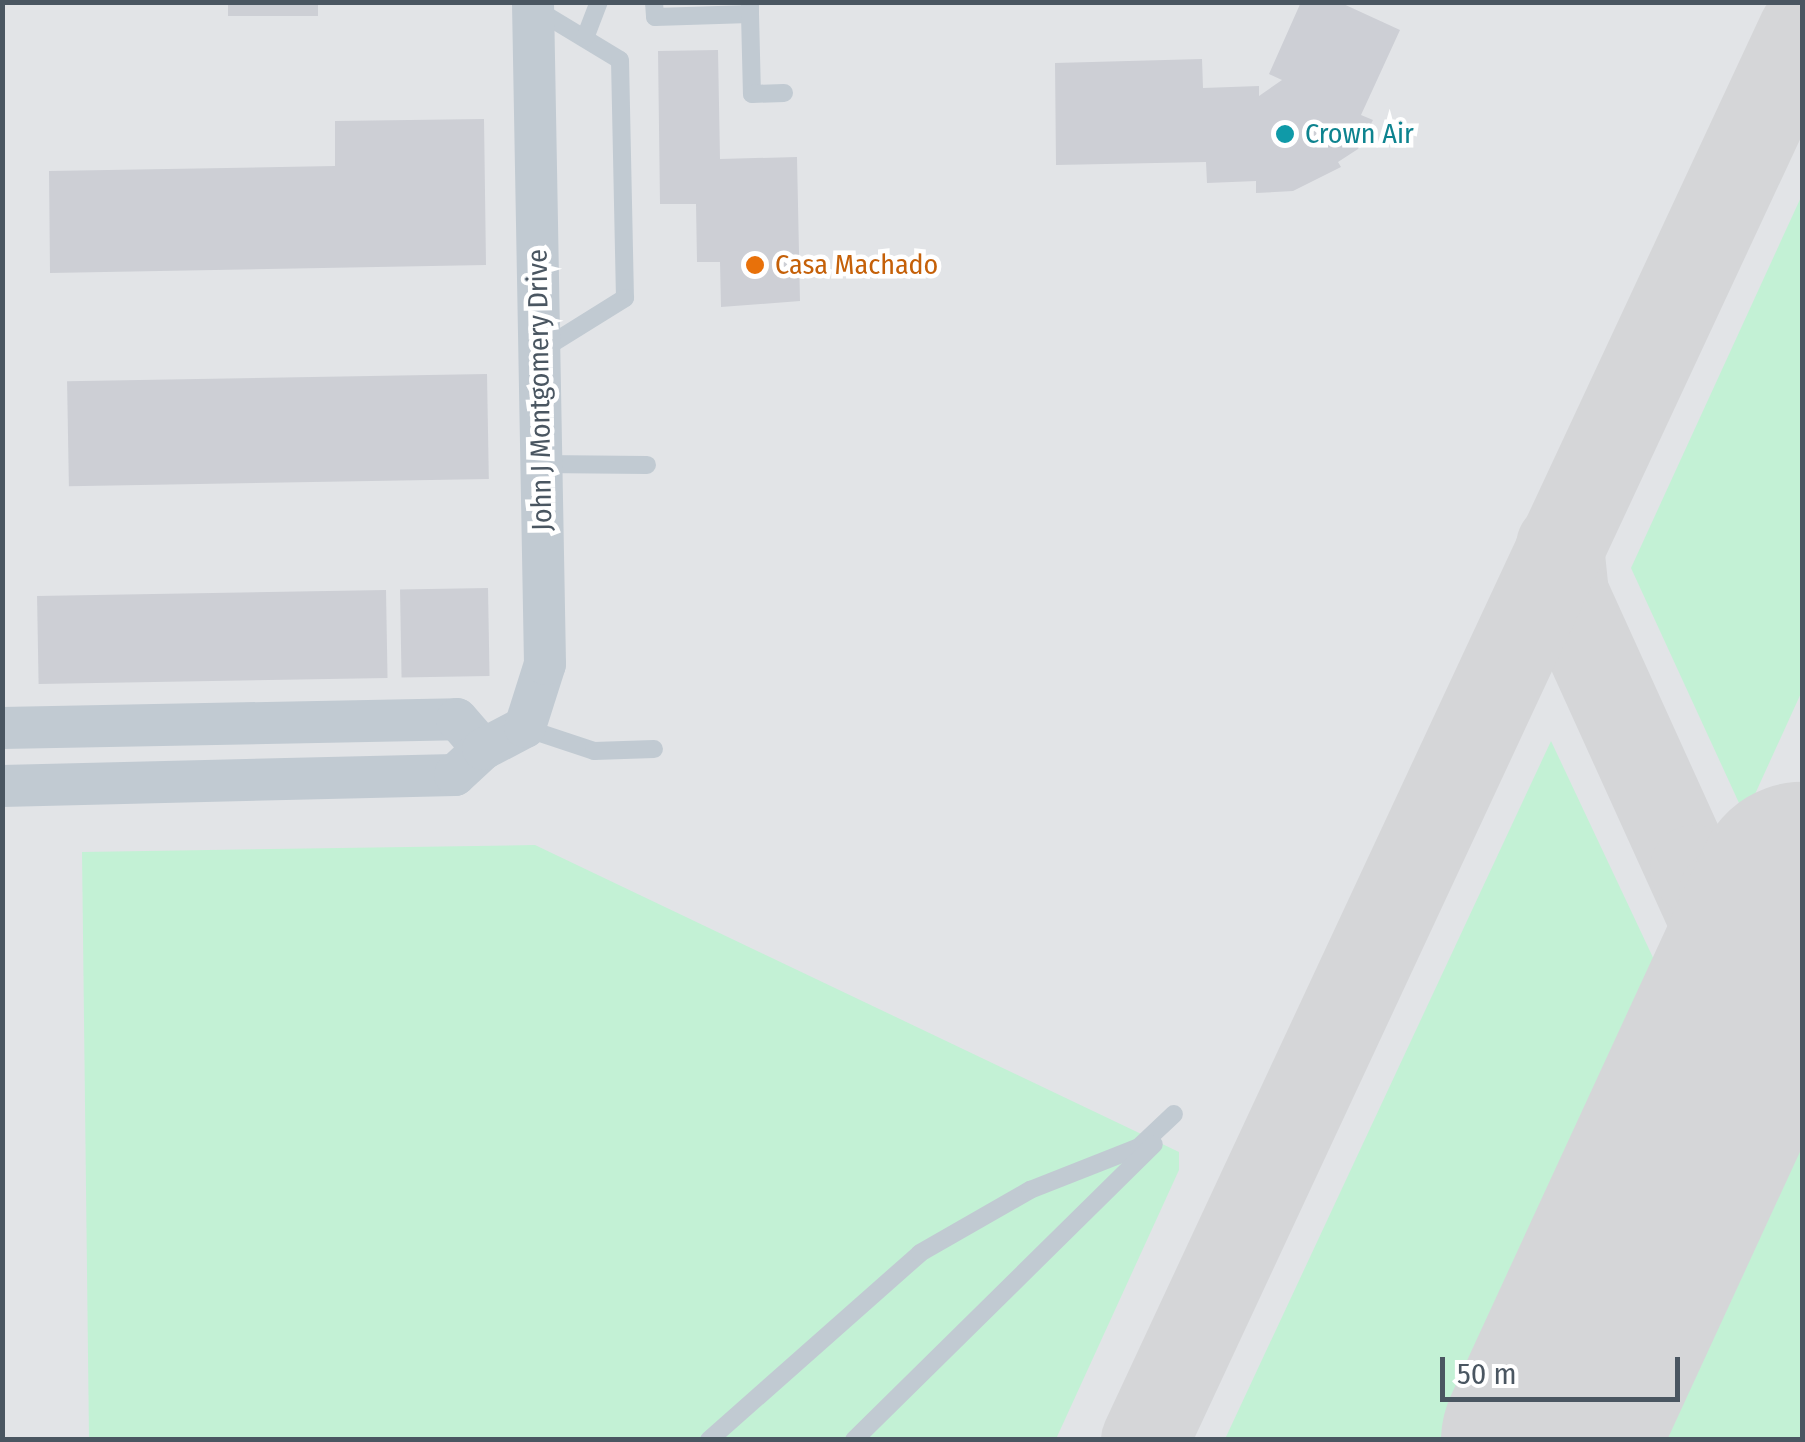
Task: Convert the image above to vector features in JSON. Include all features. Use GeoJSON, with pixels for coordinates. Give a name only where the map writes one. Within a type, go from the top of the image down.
{"type":"FeatureCollection","features":[{"type":"Feature","properties":{"kind":"street","name":"John J Montgomery Drive"},"geometry":{"type":"LineString","coordinates":[[524,727],[545,664],[533,5]]}},
{"type":"Feature","properties":{"kind":"street"},"geometry":{"type":"LineString","coordinates":[[2,728],[456,719],[482,749]]}},
{"type":"Feature","properties":{"kind":"street"},"geometry":{"type":"LineString","coordinates":[[2,786],[455,775],[482,749],[524,727]]}},
{"type":"Feature","properties":{"kind":"lane"},"geometry":{"type":"LineString","coordinates":[[585,38],[599,2]]}},
{"type":"Feature","properties":{"kind":"lane"},"geometry":{"type":"LineString","coordinates":[[654,2],[655,17],[750,8],[752,94],[784,94]]}},
{"type":"Feature","properties":{"kind":"lane"},"geometry":{"type":"LineString","coordinates":[[533,5],[620,60],[625,298],[540,352]]}},
{"type":"Feature","properties":{"kind":"lane"},"geometry":{"type":"LineString","coordinates":[[541,464],[647,465]]}},
{"type":"Feature","properties":{"kind":"lane"},"geometry":{"type":"LineString","coordinates":[[524,727],[594,751],[654,749]]}},
{"type":"Feature","properties":{"kind":"lane"},"geometry":{"type":"LineString","coordinates":[[709,1440],[920,1254],[1030,1190],[1139,1147],[1174,1114],[1132,1171],[854,1440]]}},
{"type":"Feature","properties":{"kind":"lane"},"geometry":{"type":"LineString","coordinates":[[1080,1171],[1101,1178],[1099,1203]]}},
{"type":"Feature","properties":{"kind":"shaded area"},"geometry":{"type":"Polygon","coordinates":[[[3,3],[1802,3],[1802,1440],[3,1440],[3,3]]]}},
{"type":"Feature","properties":{"kind":"green space"},"geometry":{"type":"Polygon","coordinates":[[[1802,195],[1802,691],[1745,816],[1631,568],[1802,195]]]}},
{"type":"Feature","properties":{"kind":"green space"},"geometry":{"type":"Polygon","coordinates":[[[1551,741],[1665,983],[1454,1439],[1225,1439],[1551,741]]]}},
{"type":"Feature","properties":{"kind":"green space"},"geometry":{"type":"Polygon","coordinates":[[[535,845],[1179,1152],[1179,1170],[1056,1439],[89,1439],[82,852],[535,845]]]}},
{"type":"Feature","properties":{"kind":"green space"},"geometry":{"type":"Polygon","coordinates":[[[1802,1088],[1802,1439],[1639,1439],[1802,1088]]]}},
{"type":"Feature","properties":{"kind":"building"},"geometry":{"type":"Polygon","coordinates":[[[228,2],[318,2],[318,16],[228,16],[228,2]]]}},
{"type":"Feature","properties":{"kind":"building"},"geometry":{"type":"Polygon","coordinates":[[[1301,2],[1339,2],[1400,30],[1361,115],[1373,120],[1358,149],[1338,162],[1341,167],[1293,191],[1256,193],[1256,181],[1207,183],[1206,162],[1056,165],[1055,63],[1202,59],[1203,88],[1259,86],[1259,96],[1282,80],[1269,74],[1301,2]]]}},
{"type":"Feature","properties":{"kind":"building"},"geometry":{"type":"Polygon","coordinates":[[[718,50],[720,159],[797,157],[800,301],[721,307],[720,262],[697,262],[696,204],[660,204],[658,51],[718,50]]]}},
{"type":"Feature","properties":{"kind":"building"},"geometry":{"type":"Polygon","coordinates":[[[484,119],[486,265],[50,273],[49,171],[335,166],[335,121],[484,119]]]}},
{"type":"Feature","properties":{"kind":"building"},"geometry":{"type":"Polygon","coordinates":[[[487,374],[489,479],[69,486],[67,381],[487,374]]]}},
{"type":"Feature","properties":{"kind":"building"},"geometry":{"type":"Polygon","coordinates":[[[488,588],[490,676],[402,678],[400,590],[488,588]]]}},
{"type":"Feature","properties":{"kind":"building"},"geometry":{"type":"Polygon","coordinates":[[[386,590],[388,678],[39,684],[37,596],[386,590]]]}},
{"type":"Feature","properties":{"kind":"taxiway"},"geometry":{"type":"LineString","coordinates":[[1145,1440],[1802,31]]}},
{"type":"Feature","properties":{"kind":"taxiway"},"geometry":{"type":"LineString","coordinates":[[1560,546],[1565,594],[1728,954],[1736,1000],[1726,1054]]}},
{"type":"Feature","properties":{"kind":"taxiway"},"geometry":{"type":"LineString","coordinates":[[1694,869],[1723,893],[1747,897],[1784,886],[1802,870]]}},
{"type":"Feature","properties":{"kind":"runway"},"geometry":{"type":"LineString","coordinates":[[1548,1440],[1802,889]]}},
{"type":"Feature","properties":{"kind":"place","name":"Crown Air"},"geometry":{"type":"Point","coordinates":[1285,134]}},
{"type":"Feature","properties":{"kind":"place","name":"Casa Machado"},"geometry":{"type":"Point","coordinates":[755,265]}}]}
